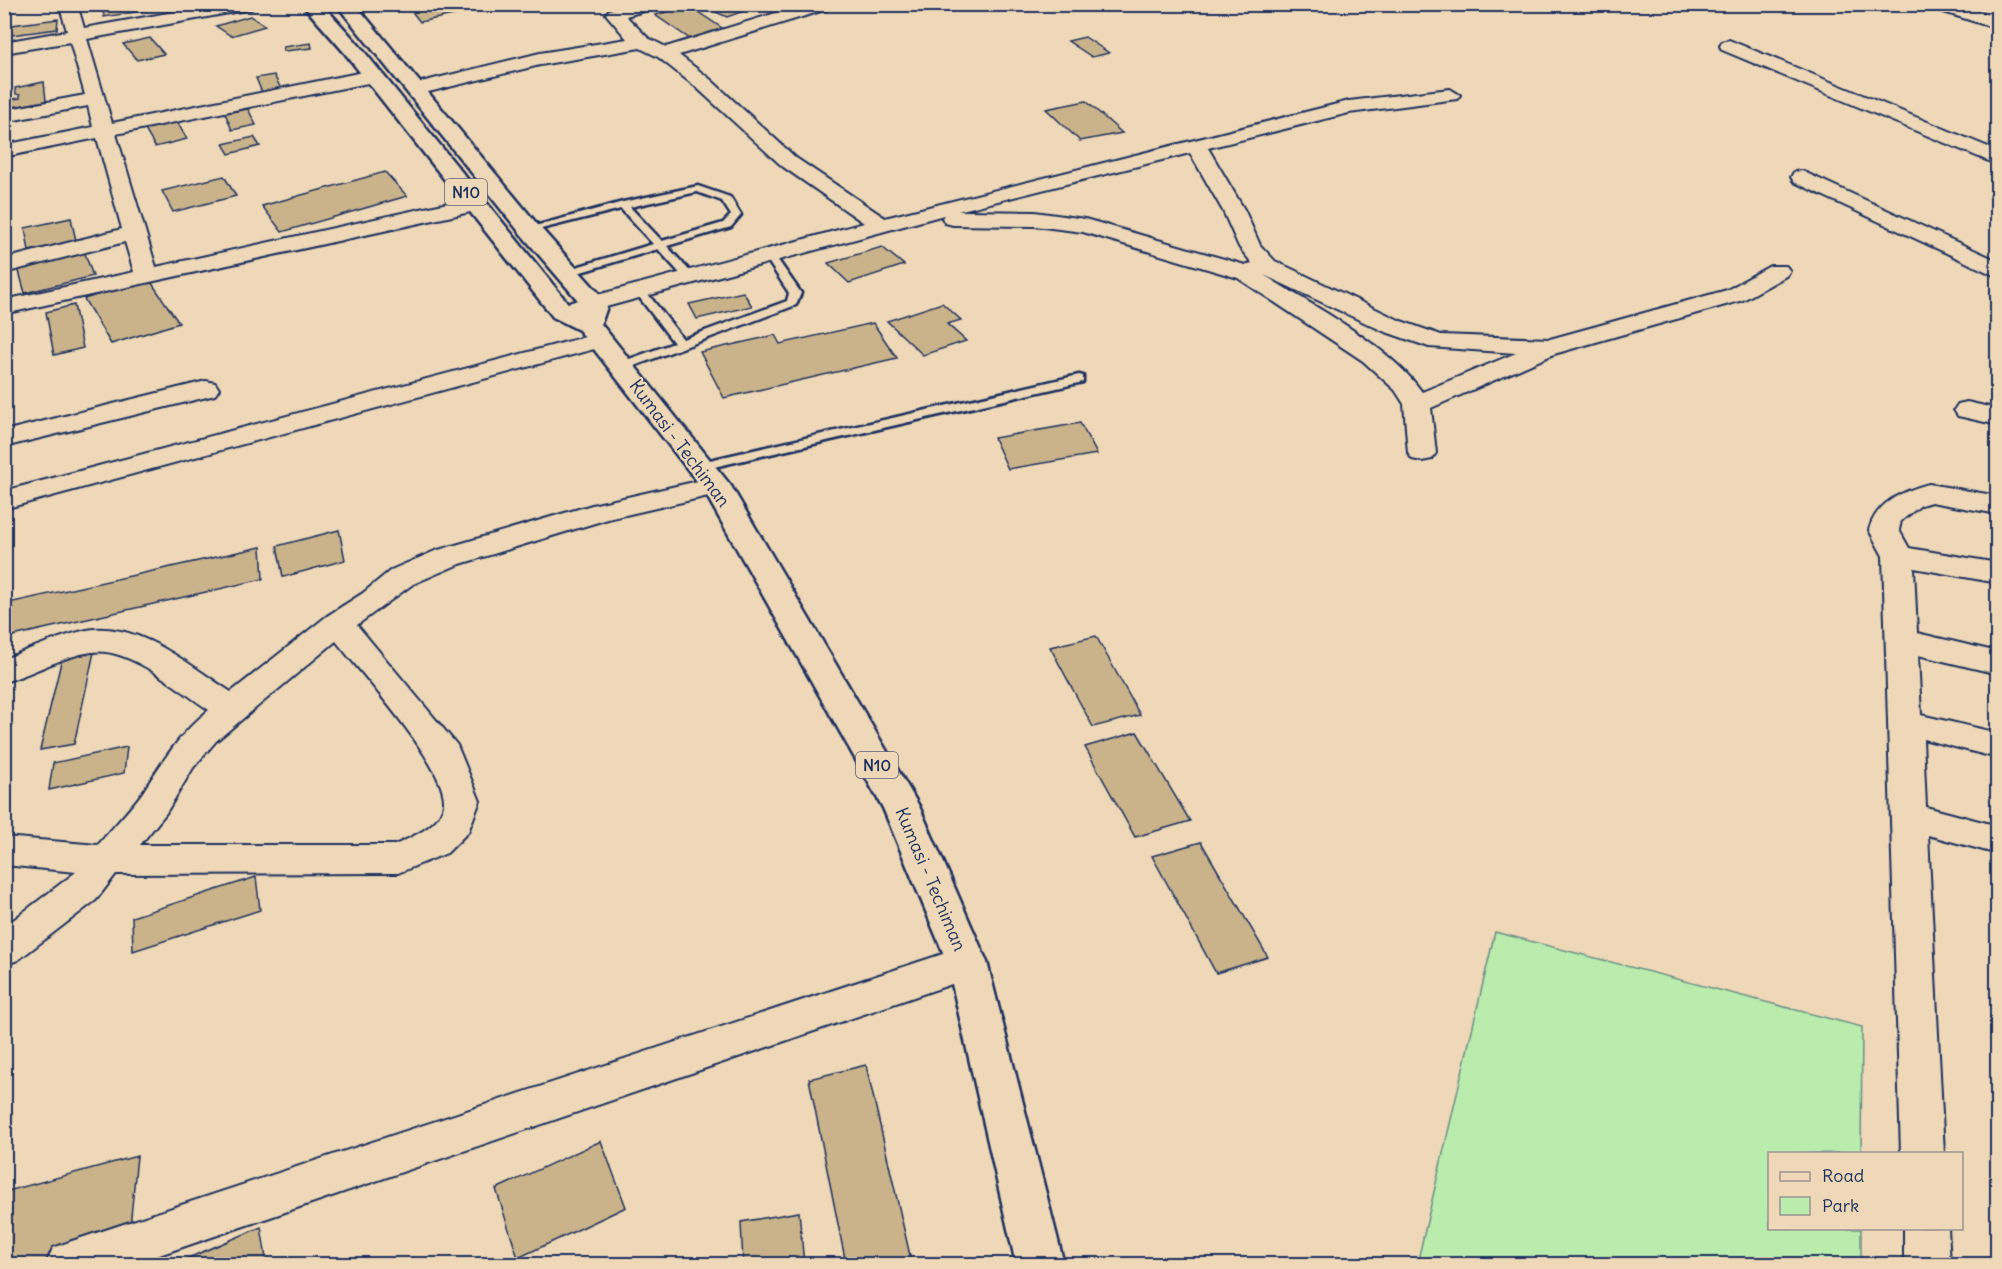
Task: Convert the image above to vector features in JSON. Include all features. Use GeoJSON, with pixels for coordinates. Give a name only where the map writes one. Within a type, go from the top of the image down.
{"type":"FeatureCollection","features":[{"type":"Feature","properties":{"kind":"highway","name":"Kumasi - Techiman"},"geometry":{"type":"LineString","coordinates":[[310,4],[351,48],[475,204],[593,329],[708,476],[901,806],[967,962],[1040,1264]]}},
{"type":"Feature","properties":{"kind":"highway","name":"Kumasi - Techiman"},"geometry":{"type":"LineString","coordinates":[[345,4],[567,273],[593,329]]}},
{"type":"Feature","properties":{"kind":"street"},"geometry":{"type":"LineString","coordinates":[[68,4],[146,274]]}},
{"type":"Feature","properties":{"kind":"street"},"geometry":{"type":"LineString","coordinates":[[4,48],[251,4]]}},
{"type":"Feature","properties":{"kind":"street"},"geometry":{"type":"LineString","coordinates":[[608,9],[649,4]]}},
{"type":"Feature","properties":{"kind":"street"},"geometry":{"type":"LineString","coordinates":[[665,53],[825,4]]}},
{"type":"Feature","properties":{"kind":"street"},"geometry":{"type":"LineString","coordinates":[[1937,4],[1998,24]]}},
{"type":"Feature","properties":{"kind":"street"},"geometry":{"type":"LineString","coordinates":[[608,9],[627,30],[642,42],[665,53],[703,83],[789,162],[881,225]]}},
{"type":"Feature","properties":{"kind":"street"},"geometry":{"type":"LineString","coordinates":[[416,89],[540,59],[642,42]]}},
{"type":"Feature","properties":{"kind":"street"},"geometry":{"type":"LineString","coordinates":[[1729,46],[1998,159]]}},
{"type":"Feature","properties":{"kind":"street"},"geometry":{"type":"LineString","coordinates":[[4,151],[374,76]]}},
{"type":"Feature","properties":{"kind":"street"},"geometry":{"type":"LineString","coordinates":[[4,500],[593,329],[640,291],[913,216],[1196,145],[1376,102],[1450,95]]}},
{"type":"Feature","properties":{"kind":"street"},"geometry":{"type":"LineString","coordinates":[[4,116],[95,99]]}},
{"type":"Feature","properties":{"kind":"street"},"geometry":{"type":"LineString","coordinates":[[1196,145],[1234,211],[1250,247],[1257,270],[1372,356],[1404,385],[1417,404],[1422,453]]}},
{"type":"Feature","properties":{"kind":"street"},"geometry":{"type":"LineString","coordinates":[[1802,177],[1998,270]]}},
{"type":"Feature","properties":{"kind":"street"},"geometry":{"type":"LineString","coordinates":[[4,308],[146,274],[475,204]]}},
{"type":"Feature","properties":{"kind":"street"},"geometry":{"type":"LineString","coordinates":[[913,216],[1035,219],[1085,226],[1257,270],[1392,326],[1438,342],[1551,347]]}},
{"type":"Feature","properties":{"kind":"street"},"geometry":{"type":"LineString","coordinates":[[4,266],[134,233]]}},
{"type":"Feature","properties":{"kind":"street"},"geometry":{"type":"LineString","coordinates":[[1417,404],[1551,347],[1735,295],[1778,271]]}},
{"type":"Feature","properties":{"kind":"street"},"geometry":{"type":"LineString","coordinates":[[4,439],[206,389]]}},
{"type":"Feature","properties":{"kind":"street"},"geometry":{"type":"LineString","coordinates":[[1967,410],[1998,417]]}},
{"type":"Feature","properties":{"kind":"street"},"geometry":{"type":"LineString","coordinates":[[4,948],[82,889],[154,802],[181,759],[204,732],[338,622],[374,600],[402,578],[446,558],[602,512],[708,476]]}},
{"type":"Feature","properties":{"kind":"street"},"geometry":{"type":"LineString","coordinates":[[1923,1152],[1898,556],[1884,530],[1887,517],[1911,499],[1929,493],[1998,505]]}},
{"type":"Feature","properties":{"kind":"street"},"geometry":{"type":"LineString","coordinates":[[1898,556],[1998,573]]}},
{"type":"Feature","properties":{"kind":"street"},"geometry":{"type":"LineString","coordinates":[[4,851],[106,860],[398,859],[434,843],[455,822],[462,801],[445,754],[338,622]]}},
{"type":"Feature","properties":{"kind":"street"},"geometry":{"type":"LineString","coordinates":[[4,671],[88,641],[116,640],[143,652],[233,709]]}},
{"type":"Feature","properties":{"kind":"street"},"geometry":{"type":"LineString","coordinates":[[1902,640],[1998,663]]}},
{"type":"Feature","properties":{"kind":"street"},"geometry":{"type":"LineString","coordinates":[[1906,723],[1998,746]]}},
{"type":"Feature","properties":{"kind":"street"},"geometry":{"type":"LineString","coordinates":[[1910,818],[1998,840]]}},
{"type":"Feature","properties":{"kind":"street"},"geometry":{"type":"LineString","coordinates":[[69,1264],[967,962]]}},
{"type":"Feature","properties":{"kind":"street"},"geometry":{"type":"LineString","coordinates":[[1926,1230],[1928,1264]]}},
{"type":"Feature","properties":{"kind":"lane"},"geometry":{"type":"LineString","coordinates":[[529,229],[698,189],[726,200],[736,215],[727,225],[567,273]]}},
{"type":"Feature","properties":{"kind":"lane"},"geometry":{"type":"LineString","coordinates":[[623,205],[690,278]]}},
{"type":"Feature","properties":{"kind":"lane"},"geometry":{"type":"LineString","coordinates":[[593,329],[681,344],[792,303],[795,293],[769,255]]}},
{"type":"Feature","properties":{"kind":"lane"},"geometry":{"type":"LineString","coordinates":[[640,291],[681,344]]}},
{"type":"Feature","properties":{"kind":"lane"},"geometry":{"type":"LineString","coordinates":[[708,476],[1078,379]]}},
{"type":"Feature","properties":{"kind":"green space"},"geometry":{"type":"Polygon","coordinates":[[[1495,932],[1862,1027],[1861,1152],[1768,1152],[1768,1230],[1861,1230],[1861,1264],[1417,1264],[1495,932]]]}},
{"type":"Feature","properties":{"kind":"building"},"geometry":{"type":"Polygon","coordinates":[[[102,4],[167,4],[168,7],[104,17],[102,4]]]}},
{"type":"Feature","properties":{"kind":"building"},"geometry":{"type":"Polygon","coordinates":[[[406,4],[471,4],[477,10],[420,22],[406,4]]]}},
{"type":"Feature","properties":{"kind":"building"},"geometry":{"type":"Polygon","coordinates":[[[698,4],[763,4],[727,17],[698,4]]]}},
{"type":"Feature","properties":{"kind":"building"},"geometry":{"type":"Polygon","coordinates":[[[689,6],[725,30],[690,39],[655,15],[689,6]]]}},
{"type":"Feature","properties":{"kind":"building"},"geometry":{"type":"Polygon","coordinates":[[[250,16],[265,26],[231,36],[216,26],[250,16]]]}},
{"type":"Feature","properties":{"kind":"building"},"geometry":{"type":"Polygon","coordinates":[[[58,19],[57,29],[4,36],[4,26],[58,19]]]}},
{"type":"Feature","properties":{"kind":"building"},"geometry":{"type":"Polygon","coordinates":[[[1085,37],[1109,53],[1092,57],[1068,41],[1085,37]]]}},
{"type":"Feature","properties":{"kind":"building"},"geometry":{"type":"Polygon","coordinates":[[[150,38],[164,54],[137,60],[123,44],[150,38]]]}},
{"type":"Feature","properties":{"kind":"building"},"geometry":{"type":"Polygon","coordinates":[[[311,43],[312,48],[284,51],[283,47],[311,43]]]}},
{"type":"Feature","properties":{"kind":"building"},"geometry":{"type":"Polygon","coordinates":[[[274,75],[282,91],[263,95],[256,78],[274,75]]]}},
{"type":"Feature","properties":{"kind":"building"},"geometry":{"type":"Polygon","coordinates":[[[44,82],[46,101],[8,108],[7,100],[20,98],[15,88],[44,82]]]}},
{"type":"Feature","properties":{"kind":"building"},"geometry":{"type":"Polygon","coordinates":[[[1086,101],[1122,133],[1080,141],[1046,109],[1086,101]]]}},
{"type":"Feature","properties":{"kind":"building"},"geometry":{"type":"Polygon","coordinates":[[[248,109],[256,125],[232,130],[225,113],[248,109]]]}},
{"type":"Feature","properties":{"kind":"building"},"geometry":{"type":"Polygon","coordinates":[[[176,120],[187,139],[155,147],[144,128],[176,120]]]}},
{"type":"Feature","properties":{"kind":"building"},"geometry":{"type":"Polygon","coordinates":[[[254,137],[260,146],[229,154],[223,144],[254,137]]]}},
{"type":"Feature","properties":{"kind":"building"},"geometry":{"type":"Polygon","coordinates":[[[385,172],[407,196],[282,232],[262,206],[385,172]]]}},
{"type":"Feature","properties":{"kind":"building"},"geometry":{"type":"Polygon","coordinates":[[[224,176],[236,196],[173,212],[162,191],[224,176]]]}},
{"type":"Feature","properties":{"kind":"building"},"geometry":{"type":"Polygon","coordinates":[[[71,218],[76,241],[29,251],[25,228],[71,218]]]}},
{"type":"Feature","properties":{"kind":"building"},"geometry":{"type":"Polygon","coordinates":[[[882,247],[904,265],[849,283],[828,263],[882,247]]]}},
{"type":"Feature","properties":{"kind":"building"},"geometry":{"type":"Polygon","coordinates":[[[83,248],[93,276],[25,293],[17,264],[83,248]]]}},
{"type":"Feature","properties":{"kind":"building"},"geometry":{"type":"Polygon","coordinates":[[[149,279],[179,323],[111,344],[84,299],[149,279]]]}},
{"type":"Feature","properties":{"kind":"building"},"geometry":{"type":"Polygon","coordinates":[[[743,292],[752,306],[697,319],[689,304],[743,292]]]}},
{"type":"Feature","properties":{"kind":"building"},"geometry":{"type":"Polygon","coordinates":[[[942,303],[961,320],[947,324],[966,341],[923,355],[887,321],[942,303]]]}},
{"type":"Feature","properties":{"kind":"building"},"geometry":{"type":"Polygon","coordinates":[[[74,305],[83,348],[54,355],[46,312],[74,305]]]}},
{"type":"Feature","properties":{"kind":"building"},"geometry":{"type":"Polygon","coordinates":[[[873,323],[897,358],[724,398],[700,352],[775,335],[780,344],[873,323]]]}},
{"type":"Feature","properties":{"kind":"building"},"geometry":{"type":"Polygon","coordinates":[[[1080,423],[1097,454],[1008,469],[994,438],[1080,423]]]}},
{"type":"Feature","properties":{"kind":"building"},"geometry":{"type":"Polygon","coordinates":[[[339,530],[345,560],[283,577],[277,546],[339,530]]]}},
{"type":"Feature","properties":{"kind":"building"},"geometry":{"type":"Polygon","coordinates":[[[261,547],[263,579],[4,638],[4,604],[261,547]]]}},
{"type":"Feature","properties":{"kind":"building"},"geometry":{"type":"Polygon","coordinates":[[[1096,636],[1140,715],[1093,727],[1050,647],[1096,636]]]}},
{"type":"Feature","properties":{"kind":"building"},"geometry":{"type":"Polygon","coordinates":[[[94,652],[74,744],[40,750],[62,658],[94,652]]]}},
{"type":"Feature","properties":{"kind":"building"},"geometry":{"type":"Polygon","coordinates":[[[1137,732],[1190,821],[1135,837],[1085,747],[1137,732]]]}},
{"type":"Feature","properties":{"kind":"building"},"geometry":{"type":"Polygon","coordinates":[[[127,747],[124,773],[49,790],[53,763],[127,747]]]}},
{"type":"Feature","properties":{"kind":"building"},"geometry":{"type":"Polygon","coordinates":[[[1201,842],[1268,957],[1216,973],[1152,856],[1201,842]]]}},
{"type":"Feature","properties":{"kind":"building"},"geometry":{"type":"Polygon","coordinates":[[[256,877],[260,910],[133,951],[132,917],[256,877]]]}},
{"type":"Feature","properties":{"kind":"building"},"geometry":{"type":"Polygon","coordinates":[[[866,1065],[912,1264],[846,1264],[809,1079],[866,1065]]]}},
{"type":"Feature","properties":{"kind":"building"},"geometry":{"type":"Polygon","coordinates":[[[601,1141],[626,1207],[518,1258],[496,1189],[601,1141]]]}},
{"type":"Feature","properties":{"kind":"building"},"geometry":{"type":"Polygon","coordinates":[[[137,1156],[129,1237],[31,1264],[4,1264],[4,1192],[137,1156]]]}},
{"type":"Feature","properties":{"kind":"building"},"geometry":{"type":"Polygon","coordinates":[[[799,1212],[804,1264],[743,1264],[741,1222],[799,1212]]]}},
{"type":"Feature","properties":{"kind":"building"},"geometry":{"type":"Polygon","coordinates":[[[261,1227],[267,1264],[174,1264],[261,1227]]]}}]}
